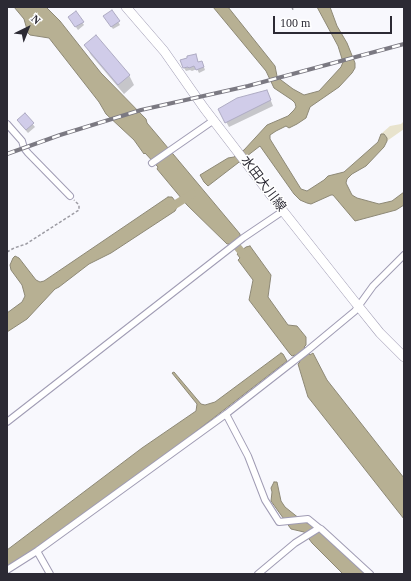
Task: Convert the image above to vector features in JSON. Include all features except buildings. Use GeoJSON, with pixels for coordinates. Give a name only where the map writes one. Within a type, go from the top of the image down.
{"type":"FeatureCollection","features":[{"type":"Feature","properties":{"kind":"main road","name":"水田大川線"},"geometry":{"type":"LineString","coordinates":[[126,7],[164,51],[283,211],[359,307],[380,333],[404,357]]}},
{"type":"Feature","properties":{"kind":"street"},"geometry":{"type":"LineString","coordinates":[[152,163],[214,120]]}},
{"type":"Feature","properties":{"kind":"street"},"geometry":{"type":"LineString","coordinates":[[7,124],[22,141],[24,148],[28,153],[70,196]]}},
{"type":"Feature","properties":{"kind":"street"},"geometry":{"type":"LineString","coordinates":[[7,422],[243,238],[283,211]]}},
{"type":"Feature","properties":{"kind":"street"},"geometry":{"type":"LineString","coordinates":[[7,570],[37,551],[226,414],[308,350],[359,307],[373,286],[404,255]]}},
{"type":"Feature","properties":{"kind":"street"},"geometry":{"type":"LineString","coordinates":[[226,414],[248,456],[266,500],[279,522],[308,519],[370,574]]}},
{"type":"Feature","properties":{"kind":"street"},"geometry":{"type":"LineString","coordinates":[[258,574],[295,543],[319,528]]}},
{"type":"Feature","properties":{"kind":"street"},"geometry":{"type":"LineString","coordinates":[[37,551],[50,574]]}},
{"type":"Feature","properties":{"kind":"path"},"geometry":{"type":"LineString","coordinates":[[7,252],[26,244],[79,210],[79,205],[70,196]]}},
{"type":"Feature","properties":{"kind":"shaded area"},"geometry":{"type":"Polygon","coordinates":[[[14,7],[46,7],[60,21],[101,73],[146,119],[147,123],[240,234],[240,238],[231,245],[227,244],[187,205],[157,169],[158,167],[145,153],[144,154],[134,140],[106,114],[99,102],[49,38],[30,35],[28,33],[24,19],[14,7]]]}},
{"type":"Feature","properties":{"kind":"shaded area"},"geometry":{"type":"Polygon","coordinates":[[[213,7],[228,7],[275,66],[277,76],[293,89],[304,95],[319,91],[341,67],[343,62],[338,46],[317,7],[330,7],[337,26],[347,43],[355,63],[355,68],[339,87],[310,107],[306,118],[289,128],[286,126],[276,131],[270,135],[270,139],[301,189],[307,191],[328,176],[344,172],[378,142],[381,134],[384,134],[387,141],[384,147],[366,166],[352,174],[347,179],[346,183],[352,195],[357,198],[379,204],[392,201],[404,192],[404,205],[396,210],[355,221],[333,195],[311,204],[307,203],[300,200],[294,194],[260,146],[208,186],[204,182],[200,175],[244,150],[267,125],[288,116],[296,107],[292,100],[274,88],[266,71],[213,7]]]}},
{"type":"Feature","properties":{"kind":"shaded area"},"geometry":{"type":"Polygon","coordinates":[[[404,121],[404,129],[387,141],[387,138],[381,134],[390,126],[401,124],[404,121]]]}},
{"type":"Feature","properties":{"kind":"shaded area"},"geometry":{"type":"Polygon","coordinates":[[[168,197],[172,197],[175,201],[177,207],[175,211],[111,253],[89,264],[55,289],[27,319],[7,332],[7,313],[22,302],[25,296],[22,285],[11,270],[10,265],[15,256],[19,258],[36,280],[40,282],[44,281],[168,197]]]}},
{"type":"Feature","properties":{"kind":"shaded area"},"geometry":{"type":"Polygon","coordinates":[[[250,246],[271,275],[268,297],[288,325],[297,326],[306,337],[306,345],[304,347],[310,355],[313,353],[327,380],[404,478],[404,519],[308,397],[298,364],[300,362],[295,355],[292,356],[290,354],[249,300],[253,280],[238,260],[240,258],[237,254],[246,247],[250,246]]]}},
{"type":"Feature","properties":{"kind":"shaded area"},"geometry":{"type":"Polygon","coordinates":[[[281,353],[287,361],[185,440],[7,570],[7,550],[142,448],[196,411],[197,404],[172,373],[174,372],[201,404],[205,405],[215,402],[281,353]]]}},
{"type":"Feature","properties":{"kind":"shaded area"},"geometry":{"type":"Polygon","coordinates":[[[274,482],[277,482],[281,501],[285,507],[300,519],[314,527],[365,574],[343,574],[312,543],[304,532],[291,529],[271,501],[271,488],[274,482]]]}},
{"type":"Feature","properties":{"kind":"waterway"},"geometry":{"type":"LineString","coordinates":[[168,209],[192,194]]}},
{"type":"Feature","properties":{"kind":"waterway"},"geometry":{"type":"LineString","coordinates":[[231,239],[248,260]]}},
{"type":"Feature","properties":{"kind":"railway"},"geometry":{"type":"LineString","coordinates":[[7,154],[60,135],[141,110],[248,86],[404,44]]}}]}
